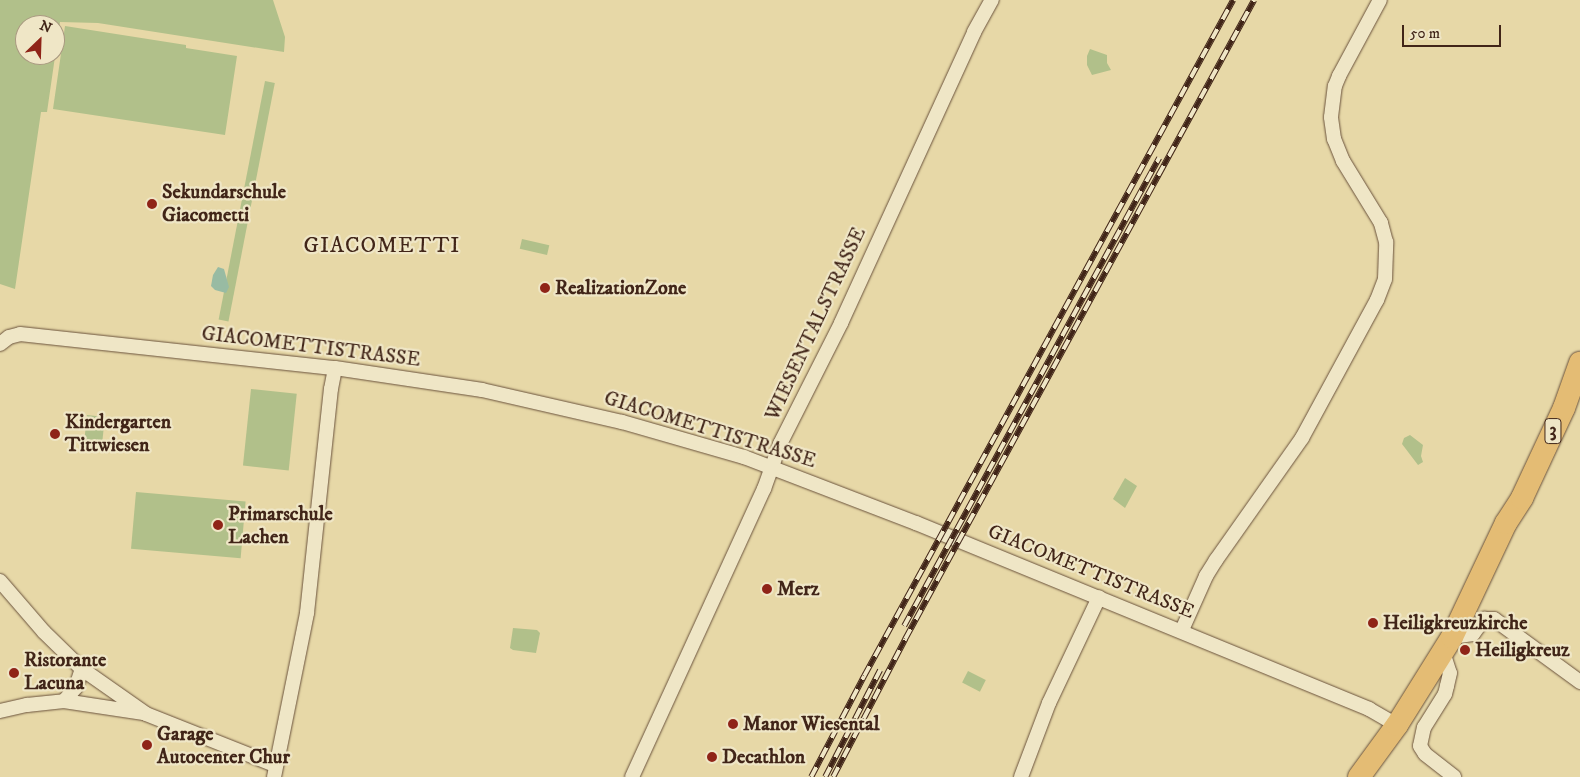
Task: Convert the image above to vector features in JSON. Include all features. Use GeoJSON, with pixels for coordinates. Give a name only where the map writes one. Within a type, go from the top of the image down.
{"type":"FeatureCollection","features":[{"type":"Feature","properties":{"kind":"main road","name":"3"},"geometry":{"type":"LineString","coordinates":[[1359,777],[1397,724],[1448,644],[1506,523],[1522,498],[1576,390],[1580,363]]}},
{"type":"Feature","properties":{"kind":"street","name":"WIESENTALSTRASSE"},"geometry":{"type":"LineString","coordinates":[[632,777],[764,489],[780,444],[841,322],[974,32],[992,0]]}},
{"type":"Feature","properties":{"kind":"street"},"geometry":{"type":"LineString","coordinates":[[1182,630],[1206,576],[1216,560],[1302,438],[1377,300],[1385,279],[1386,242],[1381,223],[1343,161],[1334,139],[1331,117],[1335,86],[1339,76],[1380,0]]}},
{"type":"Feature","properties":{"kind":"street","name":"GIACOMETTISTRASSE"},"geometry":{"type":"LineString","coordinates":[[1,343],[12,335],[20,334],[335,368],[457,386],[539,402],[622,422],[772,467],[908,519],[1182,630],[1369,709],[1397,724]]}},
{"type":"Feature","properties":{"kind":"street"},"geometry":{"type":"LineString","coordinates":[[0,581],[44,632],[82,669],[146,714],[274,771],[307,613],[331,389],[335,368]]}},
{"type":"Feature","properties":{"kind":"street"},"geometry":{"type":"LineString","coordinates":[[1021,777],[1049,703],[1099,597]]}},
{"type":"Feature","properties":{"kind":"street"},"geometry":{"type":"LineString","coordinates":[[1454,777],[1424,754],[1420,746],[1424,727],[1445,694],[1450,673],[1448,644],[1473,634],[1484,618],[1494,619],[1580,682]]}},
{"type":"Feature","properties":{"kind":"street"},"geometry":{"type":"LineString","coordinates":[[64,701],[76,688],[82,669]]}},
{"type":"Feature","properties":{"kind":"street"},"geometry":{"type":"LineString","coordinates":[[0,711],[27,705],[64,701],[146,714]]}},
{"type":"Feature","properties":{"kind":"shaded area"},"geometry":{"type":"Polygon","coordinates":[[[0,0],[273,0],[285,37],[284,52],[98,23],[65,22],[65,15],[15,15],[15,65],[54,65],[47,112],[41,112],[15,289],[0,284],[0,0]]]}},
{"type":"Feature","properties":{"kind":"shaded area"},"geometry":{"type":"Polygon","coordinates":[[[65,26],[186,45],[186,48],[237,56],[225,135],[53,109],[59,65],[65,65],[65,26]]]}},
{"type":"Feature","properties":{"kind":"shaded area"},"geometry":{"type":"Polygon","coordinates":[[[1090,49],[1107,55],[1107,63],[1111,70],[1092,75],[1087,65],[1087,56],[1090,49]]]}},
{"type":"Feature","properties":{"kind":"shaded area"},"geometry":{"type":"Polygon","coordinates":[[[265,81],[275,83],[228,321],[219,320],[265,81]]]}},
{"type":"Feature","properties":{"kind":"shaded area"},"geometry":{"type":"Polygon","coordinates":[[[522,239],[549,245],[547,255],[520,249],[522,239]]]}},
{"type":"Feature","properties":{"kind":"shaded area"},"geometry":{"type":"Polygon","coordinates":[[[218,267],[224,269],[229,287],[226,293],[215,290],[211,286],[213,275],[218,267]]]}},
{"type":"Feature","properties":{"kind":"shaded area"},"geometry":{"type":"Polygon","coordinates":[[[251,389],[297,394],[289,470],[243,466],[251,389]]]}},
{"type":"Feature","properties":{"kind":"shaded area"},"geometry":{"type":"Polygon","coordinates":[[[87,415],[105,417],[102,442],[84,440],[87,415]]]}},
{"type":"Feature","properties":{"kind":"shaded area"},"geometry":{"type":"Polygon","coordinates":[[[1410,435],[1423,445],[1421,456],[1423,462],[1418,465],[1402,444],[1404,438],[1410,435]]]}},
{"type":"Feature","properties":{"kind":"shaded area"},"geometry":{"type":"Polygon","coordinates":[[[1125,478],[1137,486],[1125,508],[1113,499],[1125,478]]]}},
{"type":"Feature","properties":{"kind":"shaded area"},"geometry":{"type":"Polygon","coordinates":[[[136,492],[246,502],[241,558],[131,549],[136,492]]]}},
{"type":"Feature","properties":{"kind":"shaded area"},"geometry":{"type":"Polygon","coordinates":[[[513,628],[537,630],[540,633],[536,653],[510,648],[513,628]]]}},
{"type":"Feature","properties":{"kind":"shaded area"},"geometry":{"type":"Polygon","coordinates":[[[968,671],[986,680],[980,692],[962,683],[968,671]]]}},
{"type":"Feature","properties":{"kind":"railway"},"geometry":{"type":"LineString","coordinates":[[811,777],[864,676],[1233,0]]}},
{"type":"Feature","properties":{"kind":"railway"},"geometry":{"type":"LineString","coordinates":[[833,777],[905,639],[1254,0]]}},
{"type":"Feature","properties":{"kind":"railway"},"geometry":{"type":"LineString","coordinates":[[904,626],[1159,158]]}},
{"type":"Feature","properties":{"kind":"railway"},"geometry":{"type":"LineString","coordinates":[[825,777],[880,670]]}},
{"type":"Feature","properties":{"kind":"place","name":"Sekundarschule Giacometti"},"geometry":{"type":"Point","coordinates":[152,204]}},
{"type":"Feature","properties":{"kind":"place","name":"RealizationZone"},"geometry":{"type":"Point","coordinates":[545,288]}},
{"type":"Feature","properties":{"kind":"place","name":"Kindergarten Tittwiesen"},"geometry":{"type":"Point","coordinates":[55,434]}},
{"type":"Feature","properties":{"kind":"place","name":"Primarschule Lachen"},"geometry":{"type":"Point","coordinates":[218,525]}},
{"type":"Feature","properties":{"kind":"place","name":"Merz"},"geometry":{"type":"Point","coordinates":[767,589]}},
{"type":"Feature","properties":{"kind":"place","name":"Heiligkreuzkirche"},"geometry":{"type":"Point","coordinates":[1373,623]}},
{"type":"Feature","properties":{"kind":"place","name":"Heiligkreuz"},"geometry":{"type":"Point","coordinates":[1465,650]}},
{"type":"Feature","properties":{"kind":"place","name":"Ristorante Lacuna"},"geometry":{"type":"Point","coordinates":[14,673]}},
{"type":"Feature","properties":{"kind":"place","name":"Manor Wiesental"},"geometry":{"type":"Point","coordinates":[733,724]}},
{"type":"Feature","properties":{"kind":"place","name":"Garage Autocenter Chur"},"geometry":{"type":"Point","coordinates":[147,745]}},
{"type":"Feature","properties":{"kind":"place","name":"Decathlon"},"geometry":{"type":"Point","coordinates":[712,757]}},
{"type":"Feature","properties":{"kind":"district","name":"GIACOMETTI"},"geometry":{"type":"Point","coordinates":[382,246]}}]}
